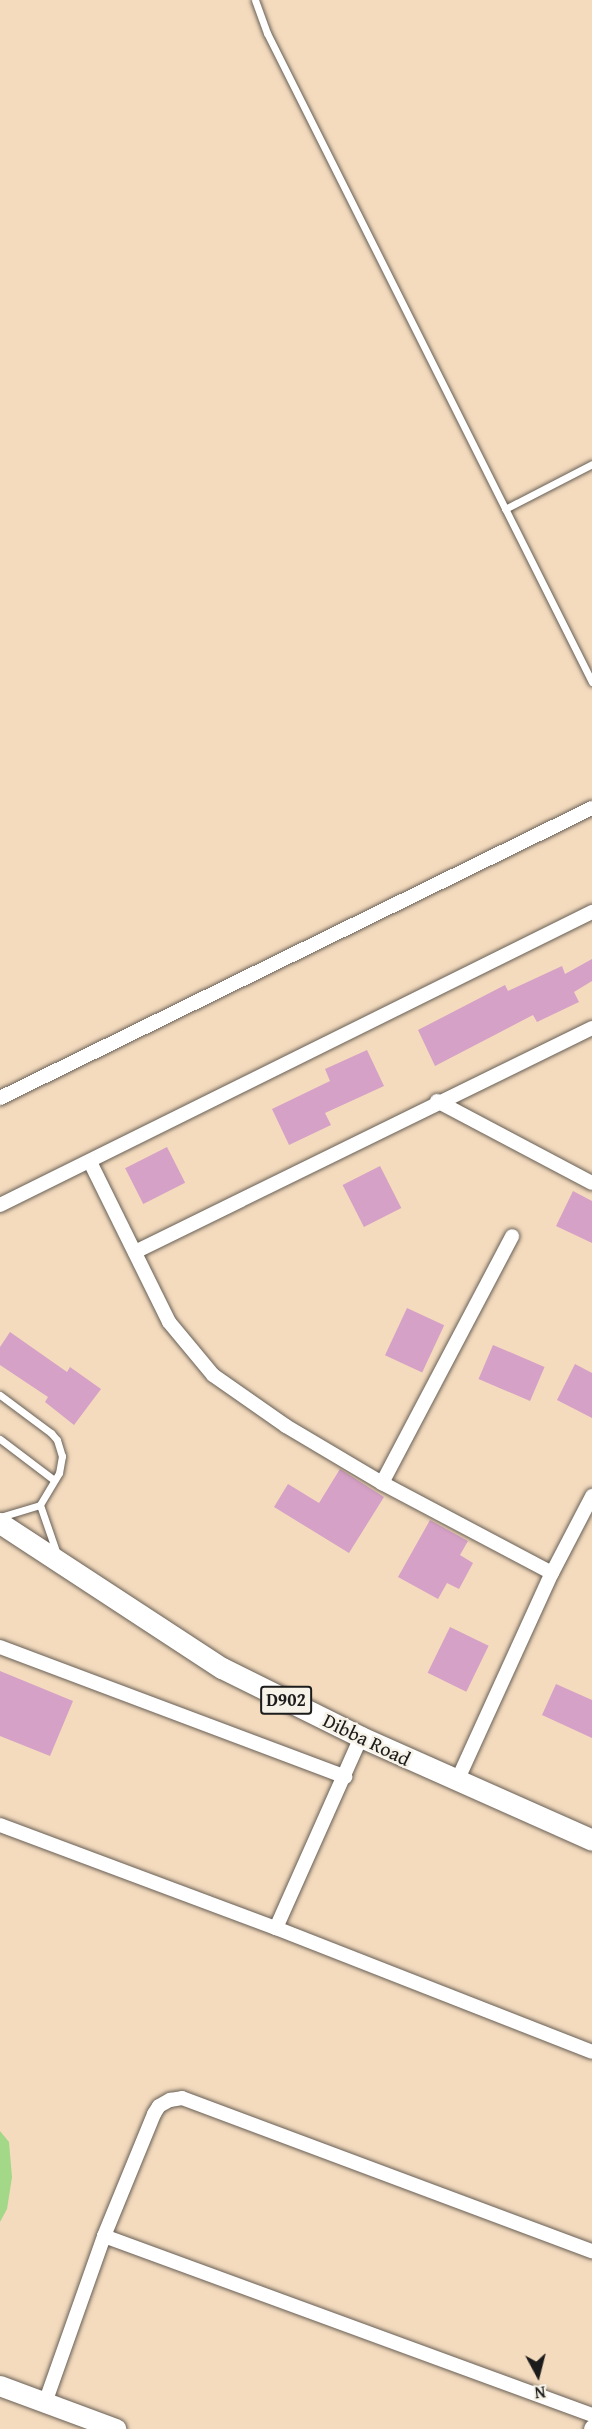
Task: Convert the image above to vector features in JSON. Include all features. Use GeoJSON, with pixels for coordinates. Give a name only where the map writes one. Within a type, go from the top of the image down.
{"type":"FeatureCollection","features":[{"type":"Feature","properties":{"kind":"main road","name":"Dibba Road"},"geometry":{"type":"LineString","coordinates":[[0,1523],[67,1569],[222,1668],[361,1737],[592,1840]]}},
{"type":"Feature","properties":{"kind":"street"},"geometry":{"type":"LineString","coordinates":[[0,1098],[592,808]]}},
{"type":"Feature","properties":{"kind":"street"},"geometry":{"type":"LineString","coordinates":[[0,1205],[592,912]]}},
{"type":"Feature","properties":{"kind":"street"},"geometry":{"type":"LineString","coordinates":[[135,1252],[437,1101],[592,1028]]}},
{"type":"Feature","properties":{"kind":"street"},"geometry":{"type":"LineString","coordinates":[[437,1101],[592,1183]]}},
{"type":"Feature","properties":{"kind":"street"},"geometry":{"type":"LineString","coordinates":[[90,1162],[169,1322],[213,1375],[286,1426],[382,1483],[552,1573]]}},
{"type":"Feature","properties":{"kind":"street"},"geometry":{"type":"LineString","coordinates":[[382,1483],[512,1236]]}},
{"type":"Feature","properties":{"kind":"street"},"geometry":{"type":"LineString","coordinates":[[457,1781],[552,1573],[592,1496]]}},
{"type":"Feature","properties":{"kind":"street"},"geometry":{"type":"LineString","coordinates":[[0,1647],[345,1777]]}},
{"type":"Feature","properties":{"kind":"street"},"geometry":{"type":"LineString","coordinates":[[276,1928],[361,1737]]}},
{"type":"Feature","properties":{"kind":"street"},"geometry":{"type":"LineString","coordinates":[[0,1825],[276,1928],[592,2052]]}},
{"type":"Feature","properties":{"kind":"street"},"geometry":{"type":"LineString","coordinates":[[45,2403],[104,2236],[154,2114],[159,2106],[182,2098],[592,2251]]}},
{"type":"Feature","properties":{"kind":"street"},"geometry":{"type":"LineString","coordinates":[[104,2236],[592,2415]]}},
{"type":"Feature","properties":{"kind":"street"},"geometry":{"type":"LineString","coordinates":[[0,2386],[116,2429]]}},
{"type":"Feature","properties":{"kind":"lane"},"geometry":{"type":"LineString","coordinates":[[255,0],[255,8],[267,33],[592,682]]}},
{"type":"Feature","properties":{"kind":"lane"},"geometry":{"type":"LineString","coordinates":[[505,509],[592,464]]}},
{"type":"Feature","properties":{"kind":"lane"},"geometry":{"type":"LineString","coordinates":[[0,1395],[57,1440],[61,1465],[40,1505],[0,1517]]}},
{"type":"Feature","properties":{"kind":"lane"},"geometry":{"type":"LineString","coordinates":[[0,1439],[54,1480]]}},
{"type":"Feature","properties":{"kind":"lane"},"geometry":{"type":"LineString","coordinates":[[40,1505],[50,1539],[67,1569]]}},
{"type":"Feature","properties":{"kind":"green space"},"geometry":{"type":"Polygon","coordinates":[[[0,2131],[9,2142],[12,2177],[7,2209],[0,2222],[0,2131]]]}},
{"type":"Feature","properties":{"kind":"building"},"geometry":{"type":"Polygon","coordinates":[[[592,959],[592,981],[574,992],[579,1002],[537,1022],[533,1015],[435,1066],[418,1030],[505,985],[508,991],[562,966],[565,974],[592,959]]]}},
{"type":"Feature","properties":{"kind":"building"},"geometry":{"type":"Polygon","coordinates":[[[367,1050],[384,1086],[325,1113],[331,1125],[289,1145],[272,1109],[330,1081],[325,1069],[367,1050]]]}},
{"type":"Feature","properties":{"kind":"building"},"geometry":{"type":"Polygon","coordinates":[[[167,1147],[185,1183],[143,1204],[125,1168],[167,1147]]]}},
{"type":"Feature","properties":{"kind":"building"},"geometry":{"type":"Polygon","coordinates":[[[380,1166],[401,1208],[364,1227],[343,1185],[380,1166]]]}},
{"type":"Feature","properties":{"kind":"building"},"geometry":{"type":"Polygon","coordinates":[[[573,1191],[592,1201],[592,1243],[556,1226],[573,1191]]]}},
{"type":"Feature","properties":{"kind":"building"},"geometry":{"type":"Polygon","coordinates":[[[407,1308],[444,1325],[422,1372],[385,1355],[407,1308]]]}},
{"type":"Feature","properties":{"kind":"building"},"geometry":{"type":"Polygon","coordinates":[[[10,1332],[67,1372],[70,1367],[101,1389],[74,1425],[45,1402],[48,1397],[0,1365],[0,1347],[10,1332]]]}},
{"type":"Feature","properties":{"kind":"building"},"geometry":{"type":"Polygon","coordinates":[[[493,1345],[545,1367],[530,1401],[479,1379],[493,1345]]]}},
{"type":"Feature","properties":{"kind":"building"},"geometry":{"type":"Polygon","coordinates":[[[575,1364],[592,1373],[592,1418],[557,1400],[575,1364]]]}},
{"type":"Feature","properties":{"kind":"building"},"geometry":{"type":"Polygon","coordinates":[[[340,1469],[384,1497],[349,1553],[274,1507],[288,1484],[319,1503],[340,1469]]]}},
{"type":"Feature","properties":{"kind":"building"},"geometry":{"type":"Polygon","coordinates":[[[430,1520],[468,1541],[460,1555],[473,1563],[459,1589],[447,1583],[438,1599],[398,1577],[430,1520]]]}},
{"type":"Feature","properties":{"kind":"building"},"geometry":{"type":"Polygon","coordinates":[[[450,1627],[489,1646],[466,1692],[428,1673],[450,1627]]]}},
{"type":"Feature","properties":{"kind":"building"},"geometry":{"type":"Polygon","coordinates":[[[0,1671],[73,1701],[50,1756],[0,1736],[0,1671]]]}},
{"type":"Feature","properties":{"kind":"building"},"geometry":{"type":"Polygon","coordinates":[[[556,1684],[592,1700],[592,1738],[542,1715],[556,1684]]]}}]}
